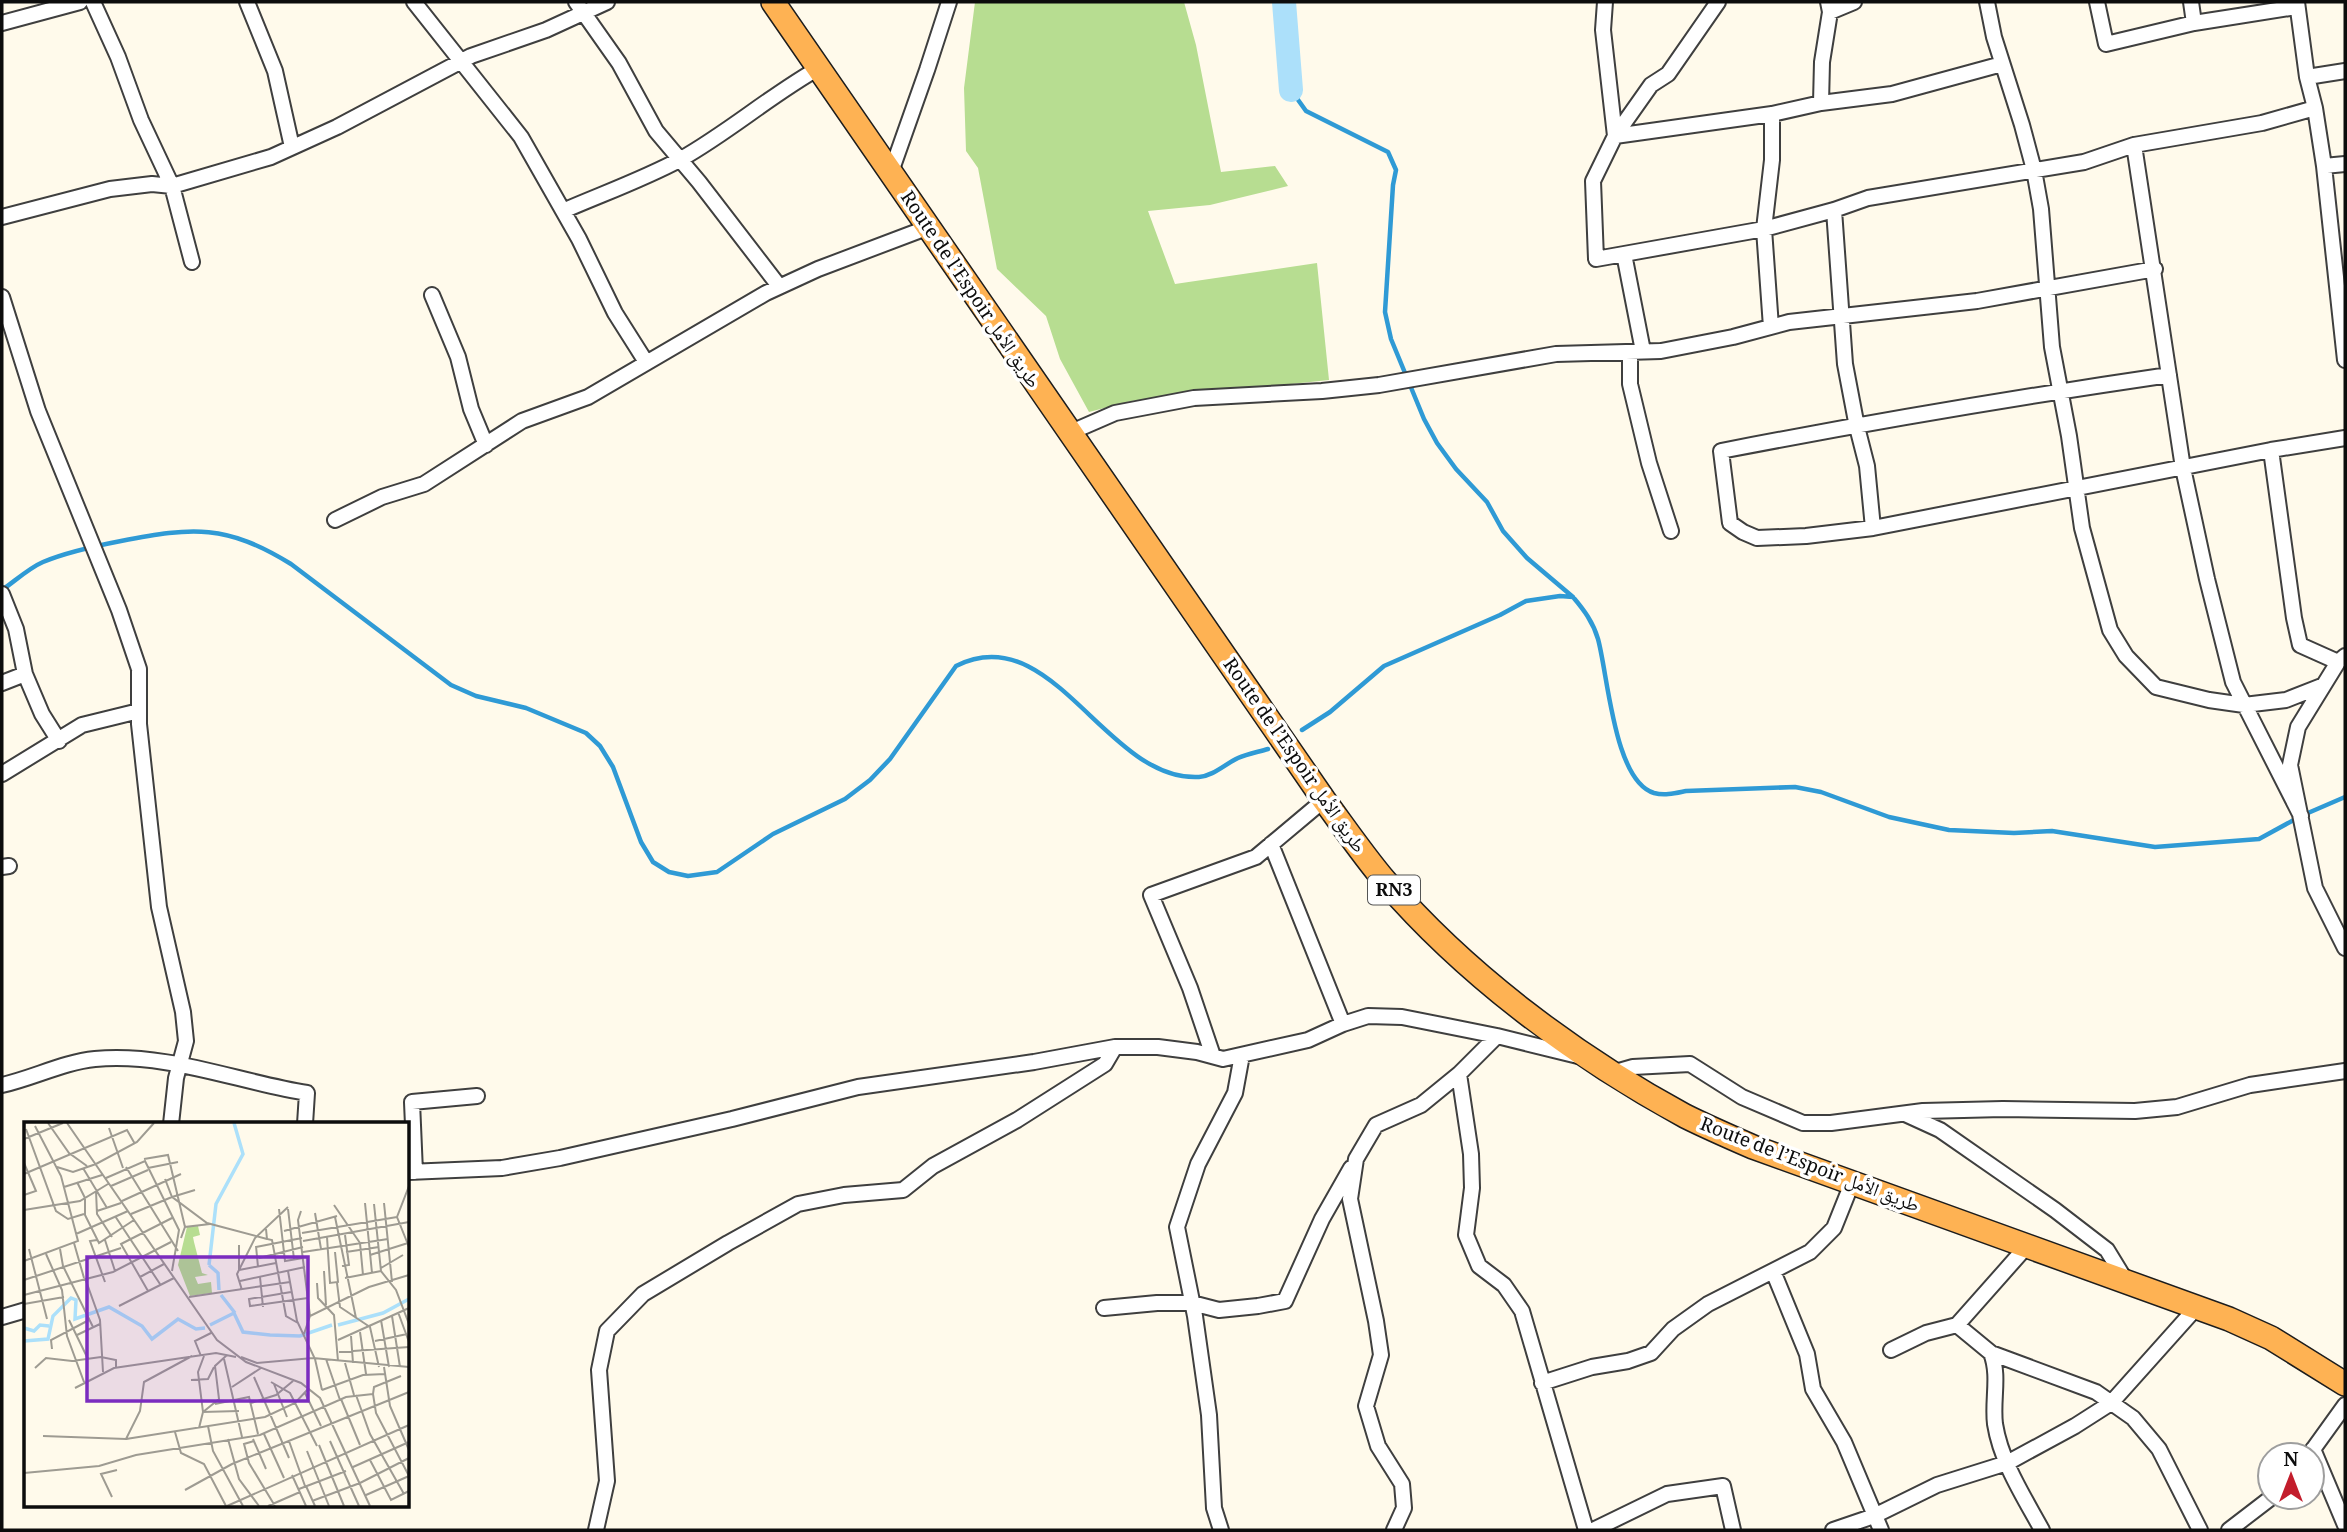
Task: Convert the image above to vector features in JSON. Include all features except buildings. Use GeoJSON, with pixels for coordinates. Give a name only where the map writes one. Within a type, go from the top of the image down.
{"type":"FeatureCollection","features":[{"type":"Feature","properties":{"kind":"highway","name":"Route de l’Espoir طريق الأمل"},"geometry":{"type":"LineString","coordinates":[[773,2],[1324,800],[1383,879],[1421,920],[1484,977],[1602,1066],[1686,1116],[1753,1147],[2127,1282],[2271,1338],[2322,1367],[2345,1384]]}},
{"type":"Feature","properties":{"kind":"street"},"geometry":{"type":"LineString","coordinates":[[2,23],[80,2]]}},
{"type":"Feature","properties":{"kind":"street"},"geometry":{"type":"LineString","coordinates":[[93,2],[118,57],[141,120],[172,186],[192,262]]}},
{"type":"Feature","properties":{"kind":"street"},"geometry":{"type":"LineString","coordinates":[[247,2],[275,71],[292,147]]}},
{"type":"Feature","properties":{"kind":"street"},"geometry":{"type":"LineString","coordinates":[[414,2],[521,137],[579,239],[615,313],[646,362]]}},
{"type":"Feature","properties":{"kind":"street"},"geometry":{"type":"LineString","coordinates":[[2,217],[110,189],[152,184],[172,186],[271,157],[337,127],[471,56],[546,30],[580,7],[607,2]]}},
{"type":"Feature","properties":{"kind":"street"},"geometry":{"type":"LineString","coordinates":[[891,172],[949,2]]}},
{"type":"Feature","properties":{"kind":"street"},"geometry":{"type":"LineString","coordinates":[[1605,2],[1603,30],[1615,136]]}},
{"type":"Feature","properties":{"kind":"street"},"geometry":{"type":"LineString","coordinates":[[1718,2],[1668,74],[1651,85],[1615,136],[1593,181],[1596,259],[1764,229],[1868,198],[2084,162],[2134,145],[2262,123],[2315,108]]}},
{"type":"Feature","properties":{"kind":"street"},"geometry":{"type":"LineString","coordinates":[[1821,103],[1822,62],[1829,7],[1854,2]]}},
{"type":"Feature","properties":{"kind":"street"},"geometry":{"type":"LineString","coordinates":[[1987,2],[1994,37],[2034,170],[2059,391],[2069,436],[2082,528],[2110,630],[2126,656],[2156,687],[2209,700],[2244,705],[2286,700],[2325,685]]}},
{"type":"Feature","properties":{"kind":"street"},"geometry":{"type":"LineString","coordinates":[[2097,2],[2106,44],[2194,23],[2296,5],[2325,166],[2341,284],[2345,360]]}},
{"type":"Feature","properties":{"kind":"street"},"geometry":{"type":"LineString","coordinates":[[2191,2],[2194,23]]}},
{"type":"Feature","properties":{"kind":"street"},"geometry":{"type":"LineString","coordinates":[[580,7],[619,63],[656,131],[779,286]]}},
{"type":"Feature","properties":{"kind":"street"},"geometry":{"type":"LineString","coordinates":[[1615,136],[1892,94],[2002,64]]}},
{"type":"Feature","properties":{"kind":"street"},"geometry":{"type":"LineString","coordinates":[[563,211],[680,160],[819,68]]}},
{"type":"Feature","properties":{"kind":"street"},"geometry":{"type":"LineString","coordinates":[[2307,77],[2345,71]]}},
{"type":"Feature","properties":{"kind":"street"},"geometry":{"type":"LineString","coordinates":[[1772,114],[1772,160],[1764,229],[1772,327]]}},
{"type":"Feature","properties":{"kind":"street"},"geometry":{"type":"LineString","coordinates":[[2134,145],[2155,269],[2183,468],[2207,579],[2233,682],[2301,816]]}},
{"type":"Feature","properties":{"kind":"street"},"geometry":{"type":"LineString","coordinates":[[2325,166],[2345,164]]}},
{"type":"Feature","properties":{"kind":"street"},"geometry":{"type":"LineString","coordinates":[[1834,210],[1845,364],[1867,466],[1873,528]]}},
{"type":"Feature","properties":{"kind":"street"},"geometry":{"type":"LineString","coordinates":[[335,520],[382,497],[424,484],[522,421],[588,397],[779,286],[929,226]]}},
{"type":"Feature","properties":{"kind":"street"},"geometry":{"type":"LineString","coordinates":[[1624,254],[1637,351],[1630,384],[1649,463],[1671,531]]}},
{"type":"Feature","properties":{"kind":"street"},"geometry":{"type":"LineString","coordinates":[[1069,433],[1115,413],[1194,398],[1379,385],[1556,354],[1661,351],[1789,322],[1977,301],[2155,269]]}},
{"type":"Feature","properties":{"kind":"street"},"geometry":{"type":"LineString","coordinates":[[432,295],[458,357],[471,409],[486,445]]}},
{"type":"Feature","properties":{"kind":"street"},"geometry":{"type":"LineString","coordinates":[[2,297],[38,411],[119,610],[139,669],[139,711],[159,907],[183,1012],[186,1041],[179,1066],[171,1122]]}},
{"type":"Feature","properties":{"kind":"street"},"geometry":{"type":"LineString","coordinates":[[2169,374],[2059,391],[2026,399],[1968,405],[1721,451],[1730,523],[1757,538],[1806,536],[1873,528],[2345,438]]}},
{"type":"Feature","properties":{"kind":"street"},"geometry":{"type":"LineString","coordinates":[[2271,450],[2300,645],[2342,659],[2298,727],[2290,765],[2315,888],[2345,948]]}},
{"type":"Feature","properties":{"kind":"street"},"geometry":{"type":"LineString","coordinates":[[2,594],[16,629],[25,674],[42,714],[58,741]]}},
{"type":"Feature","properties":{"kind":"street"},"geometry":{"type":"LineString","coordinates":[[2,683],[25,674]]}},
{"type":"Feature","properties":{"kind":"street"},"geometry":{"type":"LineString","coordinates":[[2,774],[82,725],[139,711]]}},
{"type":"Feature","properties":{"kind":"street"},"geometry":{"type":"LineString","coordinates":[[1213,1056],[1190,988],[1152,895],[1256,857],[1324,800]]}},
{"type":"Feature","properties":{"kind":"street"},"geometry":{"type":"LineString","coordinates":[[1271,844],[1343,1024]]}},
{"type":"Feature","properties":{"kind":"street"},"geometry":{"type":"LineString","coordinates":[[477,1096],[412,1102],[412,1172],[502,1167],[560,1158],[858,1087],[1034,1062],[1115,1047],[1158,1047],[1223,1059],[1308,1040],[1367,1016],[1402,1017],[1497,1036],[1602,1066],[1690,1064],[1742,1097],[1803,1123],[1831,1123],[1905,1113],[2003,1109],[2135,1111],[2177,1107],[2250,1085],[2345,1071]]}},
{"type":"Feature","properties":{"kind":"street"},"geometry":{"type":"LineString","coordinates":[[1104,1308],[1192,1303],[1219,1310],[1258,1307],[1284,1301],[1322,1219],[1376,1125],[1421,1105],[1497,1036]]}},
{"type":"Feature","properties":{"kind":"street"},"geometry":{"type":"LineString","coordinates":[[596,1530],[607,1481],[599,1370],[607,1331],[643,1294],[798,1204],[844,1195],[903,1190],[933,1166],[1017,1120],[1105,1064],[1115,1047]]}},
{"type":"Feature","properties":{"kind":"street"},"geometry":{"type":"LineString","coordinates":[[1221,1530],[1214,1508],[1209,1415],[1177,1227],[1198,1164],[1235,1093],[1242,1055]]}},
{"type":"Feature","properties":{"kind":"street"},"geometry":{"type":"LineString","coordinates":[[4,1079],[94,1059],[148,1058],[269,1087],[307,1093],[305,1122]]}},
{"type":"Feature","properties":{"kind":"street"},"geometry":{"type":"LineString","coordinates":[[1458,1074],[1471,1154],[1472,1188],[1466,1234],[1479,1266],[1504,1284],[1522,1311],[1586,1530]]}},
{"type":"Feature","properties":{"kind":"street"},"geometry":{"type":"LineString","coordinates":[[1905,1113],[1940,1130],[2107,1250],[2127,1282]]}},
{"type":"Feature","properties":{"kind":"street"},"geometry":{"type":"LineString","coordinates":[[1356,1159],[1350,1199],[1381,1355],[1366,1406],[1378,1446],[1402,1484],[1404,1508],[1394,1530]]}},
{"type":"Feature","properties":{"kind":"street"},"geometry":{"type":"LineString","coordinates":[[1542,1383],[1592,1367],[1628,1361],[1651,1353],[1673,1329],[1708,1304],[1810,1252],[1834,1228],[1852,1183]]}},
{"type":"Feature","properties":{"kind":"street"},"geometry":{"type":"LineString","coordinates":[[1891,1350],[1926,1333],[1956,1325],[2027,1246]]}},
{"type":"Feature","properties":{"kind":"street"},"geometry":{"type":"LineString","coordinates":[[1773,1271],[1807,1354],[1813,1389],[1844,1442],[1881,1530]]}},
{"type":"Feature","properties":{"kind":"street"},"geometry":{"type":"LineString","coordinates":[[1833,1530],[1874,1516],[1937,1485],[2007,1463],[2075,1426],[2111,1403],[2196,1308]]}},
{"type":"Feature","properties":{"kind":"street"},"geometry":{"type":"LineString","coordinates":[[2,1317],[24,1311]]}},
{"type":"Feature","properties":{"kind":"street"},"geometry":{"type":"LineString","coordinates":[[1956,1325],[1991,1353],[2096,1392],[2133,1418],[2159,1449],[2200,1530]]}},
{"type":"Feature","properties":{"kind":"street"},"geometry":{"type":"LineString","coordinates":[[1991,1353],[1996,1365],[1993,1409],[1996,1428],[2007,1463],[2042,1530]]}},
{"type":"Feature","properties":{"kind":"street"},"geometry":{"type":"LineString","coordinates":[[2319,1441],[2345,1405]]}},
{"type":"Feature","properties":{"kind":"street"},"geometry":{"type":"LineString","coordinates":[[2326,1484],[2345,1525]]}},
{"type":"Feature","properties":{"kind":"street"},"geometry":{"type":"LineString","coordinates":[[1594,1530],[1667,1494],[1723,1486],[1733,1530]]}},
{"type":"Feature","properties":{"kind":"street"},"geometry":{"type":"LineString","coordinates":[[2229,1530],[2256,1509]]}},
{"type":"Feature","properties":{"kind":"green space"},"geometry":{"type":"Polygon","coordinates":[[[975,2],[1184,2],[1196,45],[1221,172],[1275,166],[1288,186],[1210,205],[1148,211],[1175,284],[1317,263],[1329,380],[1131,401],[1089,412],[1060,359],[1046,316],[997,269],[978,168],[966,151],[964,88],[975,2]]]}},
{"type":"Feature","properties":{"kind":"waterway"},"geometry":{"type":"LineString","coordinates":[[1284,2],[1291,90]]}},
{"type":"Feature","properties":{"kind":"waterway"},"geometry":{"type":"LineString","coordinates":[[1291,90],[1306,111],[1388,152],[1396,170],[1385,312],[1391,339],[1424,419],[1456,469],[1487,502],[1503,531],[1527,558],[1573,597]]}},
{"type":"Feature","properties":{"kind":"waterway"},"geometry":{"type":"LineString","coordinates":[[2,590],[43,562],[71,552],[146,536],[209,532],[247,542],[291,564],[451,685],[476,696],[526,708],[586,733],[600,746],[613,767],[641,842],[653,862],[669,872],[688,876],[717,872],[773,834],[845,799],[870,780],[890,759],[956,666],[990,657],[1022,663],[1051,681],[1135,755],[1166,772],[1204,776],[1238,758],[1268,749]]}},
{"type":"Feature","properties":{"kind":"waterway"},"geometry":{"type":"LineString","coordinates":[[1302,730],[1330,712],[1384,666],[1526,601],[1560,596],[1573,597],[1594,627],[1621,748],[1630,769],[1641,784],[1654,793],[1795,787],[1821,792],[1889,817],[1949,830],[2014,833],[2052,831],[2155,847],[2259,839],[2301,816],[2345,797]]}}]}
